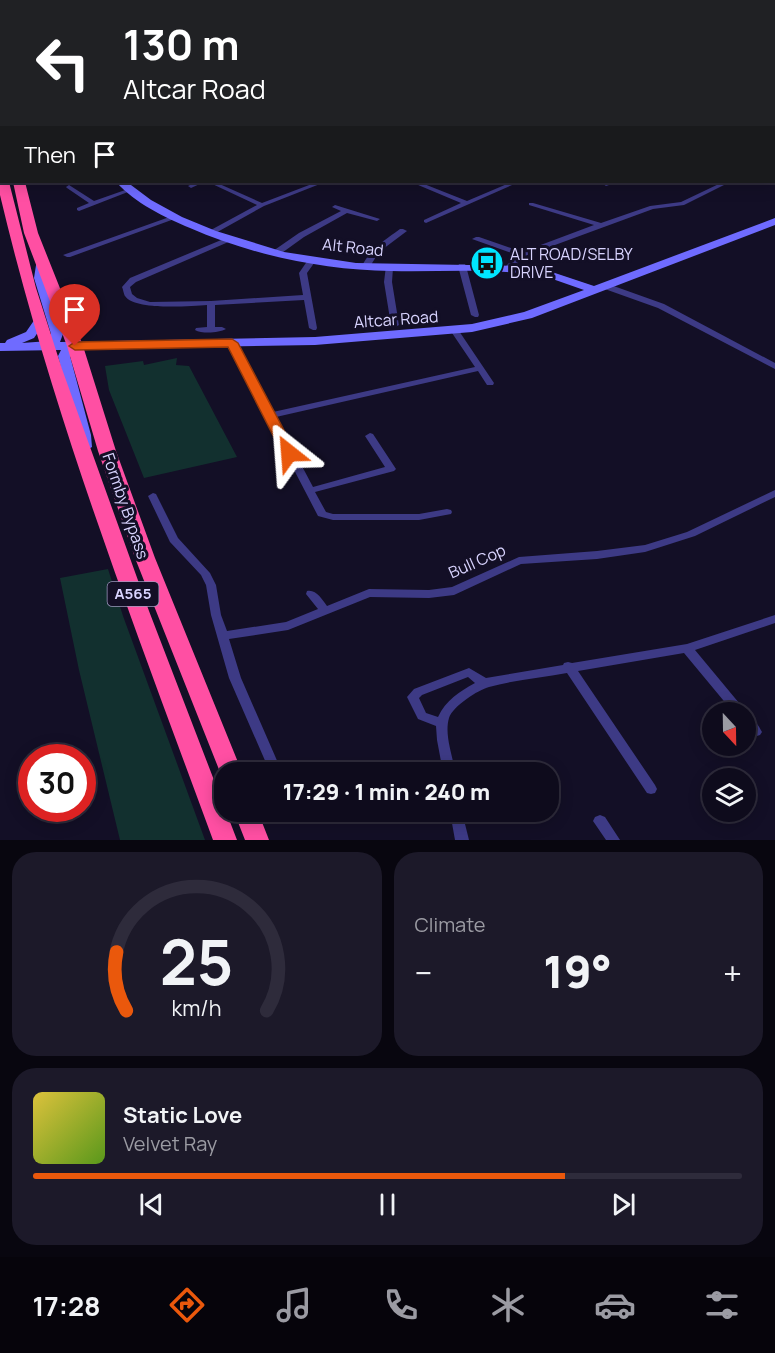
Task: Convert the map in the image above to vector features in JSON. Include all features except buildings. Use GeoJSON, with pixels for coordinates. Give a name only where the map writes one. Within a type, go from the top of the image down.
{"type":"FeatureCollection","features":[{"type":"Feature","properties":{"kind":"highway","name":"Formby Bypass"},"geometry":{"type":"LineString","coordinates":[[3,183],[16,239],[47,346],[139,611],[225,840]]}},
{"type":"Feature","properties":{"kind":"highway","name":"Formby Bypass"},"geometry":{"type":"LineString","coordinates":[[20,183],[31,233],[75,346],[107,451],[145,558],[227,762]]}},
{"type":"Feature","properties":{"kind":"highway"},"geometry":{"type":"LineString","coordinates":[[250,822],[258,840]]}},
{"type":"Feature","properties":{"kind":"main road","name":"Alt Road"},"geometry":{"type":"LineString","coordinates":[[122,183],[175,217],[229,240],[276,253],[389,268],[509,267],[600,288]]}},
{"type":"Feature","properties":{"kind":"main road","name":"Altcar Road"},"geometry":{"type":"LineString","coordinates":[[0,346],[337,340],[454,330],[528,315],[775,221]]}},
{"type":"Feature","properties":{"kind":"main road"},"geometry":{"type":"LineString","coordinates":[[41,261],[40,278],[57,334],[55,342],[47,346]]}},
{"type":"Feature","properties":{"kind":"main road"},"geometry":{"type":"LineString","coordinates":[[0,346],[28,337],[39,322]]}},
{"type":"Feature","properties":{"kind":"main road"},"geometry":{"type":"LineString","coordinates":[[83,370],[89,355],[111,345]]}},
{"type":"Feature","properties":{"kind":"main road"},"geometry":{"type":"LineString","coordinates":[[75,346],[64,356],[84,429],[85,456]]}},
{"type":"Feature","properties":{"kind":"street"},"geometry":{"type":"LineString","coordinates":[[191,186],[198,183]]}},
{"type":"Feature","properties":{"kind":"street"},"geometry":{"type":"LineString","coordinates":[[213,183],[262,205]]}},
{"type":"Feature","properties":{"kind":"street"},"geometry":{"type":"LineString","coordinates":[[213,233],[262,205],[319,183]]}},
{"type":"Feature","properties":{"kind":"street"},"geometry":{"type":"LineString","coordinates":[[416,183],[466,203]]}},
{"type":"Feature","properties":{"kind":"street"},"geometry":{"type":"LineString","coordinates":[[426,221],[509,183]]}},
{"type":"Feature","properties":{"kind":"street"},"geometry":{"type":"LineString","coordinates":[[606,184],[616,183]]}},
{"type":"Feature","properties":{"kind":"street"},"geometry":{"type":"LineString","coordinates":[[509,267],[522,254],[652,207],[682,204],[726,183]]}},
{"type":"Feature","properties":{"kind":"street"},"geometry":{"type":"LineString","coordinates":[[69,187],[93,203]]}},
{"type":"Feature","properties":{"kind":"street"},"geometry":{"type":"LineString","coordinates":[[79,209],[130,190]]}},
{"type":"Feature","properties":{"kind":"street"},"geometry":{"type":"LineString","coordinates":[[531,204],[545,205],[600,225]]}},
{"type":"Feature","properties":{"kind":"street"},"geometry":{"type":"LineString","coordinates":[[335,207],[377,219]]}},
{"type":"Feature","properties":{"kind":"street"},"geometry":{"type":"LineString","coordinates":[[276,253],[300,234],[324,225],[347,210]]}},
{"type":"Feature","properties":{"kind":"street"},"geometry":{"type":"LineString","coordinates":[[67,255],[175,217]]}},
{"type":"Feature","properties":{"kind":"street"},"geometry":{"type":"LineString","coordinates":[[366,266],[369,258],[381,245],[403,231]]}},
{"type":"Feature","properties":{"kind":"street"},"geometry":{"type":"LineString","coordinates":[[483,239],[522,254]]}},
{"type":"Feature","properties":{"kind":"street"},"geometry":{"type":"LineString","coordinates":[[229,240],[133,280],[126,287],[128,295],[134,300],[150,303],[211,303],[307,297]]}},
{"type":"Feature","properties":{"kind":"street"},"geometry":{"type":"LineString","coordinates":[[313,259],[303,273],[313,328]]}},
{"type":"Feature","properties":{"kind":"street"},"geometry":{"type":"LineString","coordinates":[[462,266],[475,315]]}},
{"type":"Feature","properties":{"kind":"street"},"geometry":{"type":"LineString","coordinates":[[389,268],[388,282],[395,325]]}},
{"type":"Feature","properties":{"kind":"street"},"geometry":{"type":"LineString","coordinates":[[600,288],[661,306],[775,366]]}},
{"type":"Feature","properties":{"kind":"street"},"geometry":{"type":"LineString","coordinates":[[211,303],[211,330]]}},
{"type":"Feature","properties":{"kind":"street"},"geometry":{"type":"LineString","coordinates":[[199,330],[222,329]]}},
{"type":"Feature","properties":{"kind":"street"},"geometry":{"type":"LineString","coordinates":[[454,330],[490,383]]}},
{"type":"Feature","properties":{"kind":"street"},"geometry":{"type":"LineString","coordinates":[[232,343],[322,514],[333,517],[419,517],[447,513]]}},
{"type":"Feature","properties":{"kind":"street"},"geometry":{"type":"LineString","coordinates":[[269,416],[480,368]]}},
{"type":"Feature","properties":{"kind":"street"},"geometry":{"type":"LineString","coordinates":[[309,491],[391,469],[370,436]]}},
{"type":"Feature","properties":{"kind":"street","name":"Bull Cop"},"geometry":{"type":"LineString","coordinates":[[224,636],[288,626],[369,594],[429,594],[454,591],[519,561],[597,555],[645,548],[691,534],[774,494]]}},
{"type":"Feature","properties":{"kind":"street"},"geometry":{"type":"LineString","coordinates":[[153,496],[174,540],[205,573],[211,585],[216,615],[235,678],[272,762]]}},
{"type":"Feature","properties":{"kind":"street"},"geometry":{"type":"LineString","coordinates":[[311,594],[325,610]]}},
{"type":"Feature","properties":{"kind":"street"},"geometry":{"type":"LineString","coordinates":[[447,762],[440,723],[447,708],[462,694],[484,683],[568,666],[687,648],[775,619]]}},
{"type":"Feature","properties":{"kind":"street"},"geometry":{"type":"LineString","coordinates":[[687,648],[732,702]]}},
{"type":"Feature","properties":{"kind":"street"},"geometry":{"type":"LineString","coordinates":[[568,666],[651,789]]}},
{"type":"Feature","properties":{"kind":"street"},"geometry":{"type":"LineString","coordinates":[[440,723],[422,716],[413,697],[418,692],[468,672],[484,683]]}},
{"type":"Feature","properties":{"kind":"street"},"geometry":{"type":"LineString","coordinates":[[600,820],[613,840]]}},
{"type":"Feature","properties":{"kind":"street"},"geometry":{"type":"LineString","coordinates":[[458,822],[462,840]]}},
{"type":"Feature","properties":{"kind":"green space"},"geometry":{"type":"Polygon","coordinates":[[[177,358],[176,365],[189,366],[237,457],[144,478],[109,390],[105,366],[143,361],[144,365],[177,358]]]}},
{"type":"Feature","properties":{"kind":"green space"},"geometry":{"type":"Polygon","coordinates":[[[108,569],[205,840],[120,840],[79,670],[60,578],[108,569]]]}},
{"type":"Feature","properties":{"kind":"place","name":"ALT ROAD/SELBY DRIVE"},"geometry":{"type":"Point","coordinates":[487,263]}},
{"type":"Feature","properties":{"kind":"route"},"geometry":{"type":"LineString","coordinates":[[75,346],[232,343],[289,453]]}}]}
